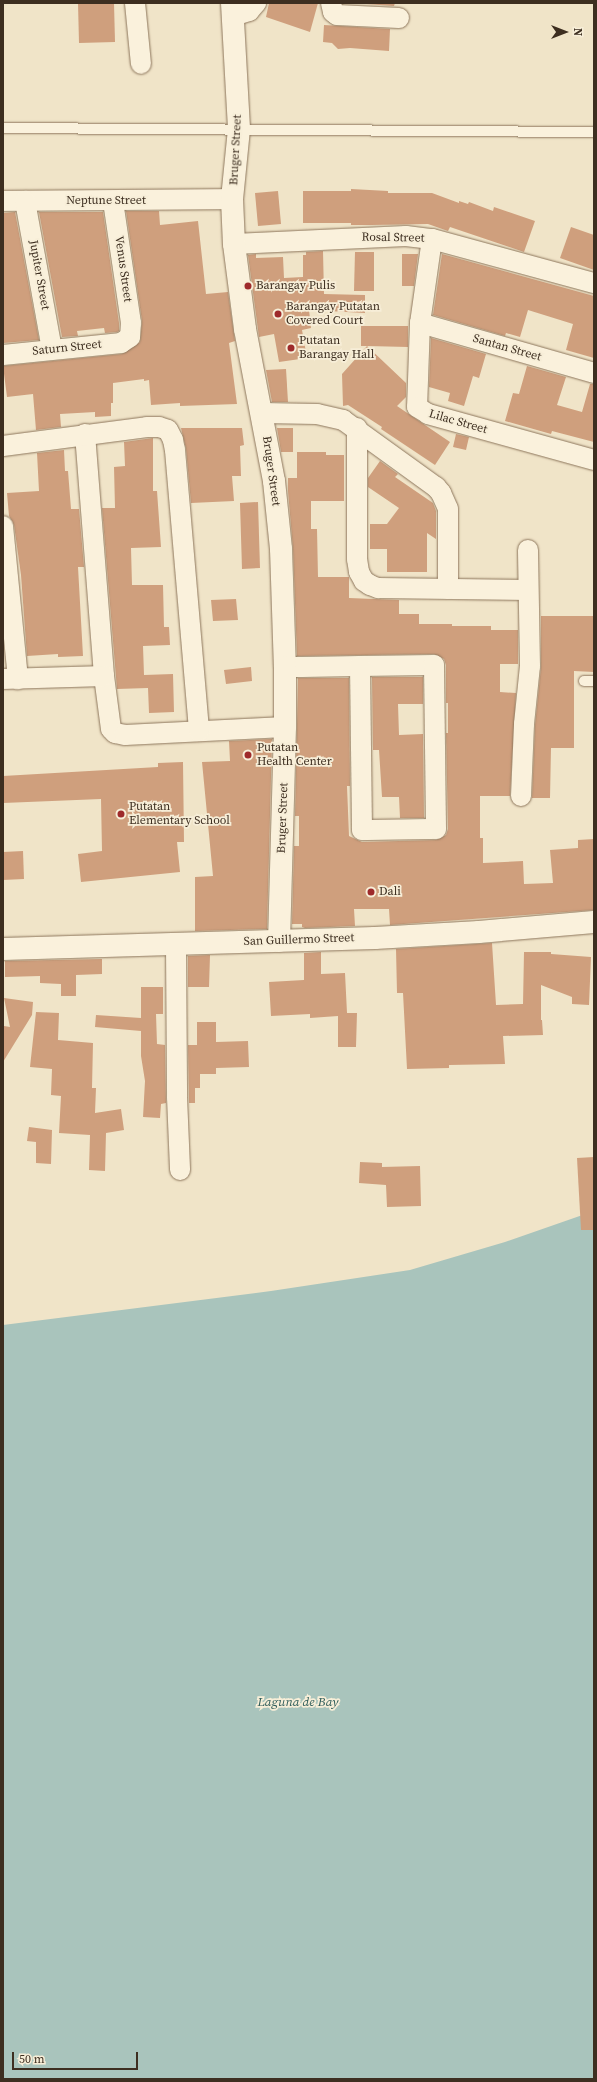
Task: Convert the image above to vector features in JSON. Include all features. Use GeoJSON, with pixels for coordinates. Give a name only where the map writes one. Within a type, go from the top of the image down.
{"type":"FeatureCollection","features":[{"type":"Feature","properties":{"kind":"street"},"geometry":{"type":"LineString","coordinates":[[135,3],[141,64]]}},
{"type":"Feature","properties":{"kind":"street"},"geometry":{"type":"LineString","coordinates":[[232,9],[249,11],[256,3]]}},
{"type":"Feature","properties":{"kind":"street"},"geometry":{"type":"LineString","coordinates":[[331,3],[333,12],[337,15],[399,18]]}},
{"type":"Feature","properties":{"kind":"street","name":"Bruger Street"},"geometry":{"type":"LineString","coordinates":[[232,9],[239,130],[232,199],[234,244],[245,329],[274,482],[281,549],[285,667],[285,727],[279,941]]}},
{"type":"Feature","properties":{"kind":"street","name":"Neptune Street"},"geometry":{"type":"LineString","coordinates":[[3,201],[232,199]]}},
{"type":"Feature","properties":{"kind":"street","name":"Jupiter Street"},"geometry":{"type":"LineString","coordinates":[[26,201],[52,349]]}},
{"type":"Feature","properties":{"kind":"street","name":"Venus Street"},"geometry":{"type":"LineString","coordinates":[[113,201],[131,323],[130,337]]}},
{"type":"Feature","properties":{"kind":"street","name":"Rosal Street"},"geometry":{"type":"LineString","coordinates":[[234,244],[384,236],[432,239],[594,283]]}},
{"type":"Feature","properties":{"kind":"street","name":"Lilac Street"},"geometry":{"type":"LineString","coordinates":[[432,239],[420,323],[418,407],[422,411],[594,460]]}},
{"type":"Feature","properties":{"kind":"street","name":"Santan Street"},"geometry":{"type":"LineString","coordinates":[[420,323],[594,373]]}},
{"type":"Feature","properties":{"kind":"street","name":"Saturn Street"},"geometry":{"type":"LineString","coordinates":[[3,355],[122,343],[130,337]]}},
{"type":"Feature","properties":{"kind":"street"},"geometry":{"type":"LineString","coordinates":[[262,413],[317,414],[343,420],[357,428],[436,487],[441,493],[448,509],[448,589]]}},
{"type":"Feature","properties":{"kind":"street"},"geometry":{"type":"LineString","coordinates":[[3,446],[85,434],[159,427],[168,430],[174,440],[198,731]]}},
{"type":"Feature","properties":{"kind":"street"},"geometry":{"type":"LineString","coordinates":[[357,428],[359,572],[364,581],[378,588],[528,590]]}},
{"type":"Feature","properties":{"kind":"street"},"geometry":{"type":"LineString","coordinates":[[85,434],[104,676],[109,723],[115,733],[125,735],[285,727]]}},
{"type":"Feature","properties":{"kind":"street"},"geometry":{"type":"LineString","coordinates":[[3,526],[11,679],[104,676]]}},
{"type":"Feature","properties":{"kind":"street"},"geometry":{"type":"LineString","coordinates":[[521,796],[524,724],[530,666],[528,550]]}},
{"type":"Feature","properties":{"kind":"street"},"geometry":{"type":"LineString","coordinates":[[285,667],[434,665],[436,829],[362,830],[360,666]]}},
{"type":"Feature","properties":{"kind":"street","name":"San Guillermo Street"},"geometry":{"type":"LineString","coordinates":[[3,949],[176,945],[479,932],[594,922]]}},
{"type":"Feature","properties":{"kind":"street"},"geometry":{"type":"LineString","coordinates":[[176,945],[176,1097],[180,1170]]}},
{"type":"Feature","properties":{"kind":"lane"},"geometry":{"type":"LineString","coordinates":[[3,128],[594,132]]}},
{"type":"Feature","properties":{"kind":"water","name":"Laguna de Bay"},"geometry":{"type":"Polygon","coordinates":[[[594,1211],[594,2079],[3,2079],[3,1325],[271,1291],[410,1270],[505,1242],[594,1211]]]}},
{"type":"Feature","properties":{"kind":"building"},"geometry":{"type":"Polygon","coordinates":[[[78,3],[114,3],[115,42],[79,43],[78,3]]]}},
{"type":"Feature","properties":{"kind":"building"},"geometry":{"type":"Polygon","coordinates":[[[269,3],[318,3],[310,32],[266,17],[269,3]]]}},
{"type":"Feature","properties":{"kind":"building"},"geometry":{"type":"Polygon","coordinates":[[[353,3],[395,3],[394,6],[353,3]]]}},
{"type":"Feature","properties":{"kind":"building"},"geometry":{"type":"Polygon","coordinates":[[[324,25],[390,29],[389,51],[350,48],[338,49],[332,43],[323,42],[324,25]]]}},
{"type":"Feature","properties":{"kind":"building"},"geometry":{"type":"Polygon","coordinates":[[[351,189],[388,191],[388,193],[432,193],[459,203],[459,201],[468,204],[469,202],[493,211],[494,207],[535,221],[524,252],[450,227],[448,231],[428,224],[351,225],[351,223],[303,223],[303,191],[351,191],[351,189]]]}},
{"type":"Feature","properties":{"kind":"building"},"geometry":{"type":"Polygon","coordinates":[[[278,191],[281,224],[258,226],[255,193],[278,191]]]}},
{"type":"Feature","properties":{"kind":"building"},"geometry":{"type":"Polygon","coordinates":[[[126,211],[159,211],[160,225],[198,221],[206,294],[228,292],[235,341],[229,343],[237,404],[180,406],[180,403],[151,405],[149,380],[144,381],[144,379],[113,383],[113,403],[111,403],[111,416],[95,417],[95,412],[60,414],[61,427],[36,430],[33,394],[7,397],[3,366],[122,354],[140,342],[142,321],[126,211]]]}},
{"type":"Feature","properties":{"kind":"building"},"geometry":{"type":"Polygon","coordinates":[[[15,212],[39,340],[3,343],[3,213],[15,212]]]}},
{"type":"Feature","properties":{"kind":"building"},"geometry":{"type":"Polygon","coordinates":[[[39,212],[103,212],[119,331],[105,333],[104,328],[77,331],[78,336],[62,337],[39,212]]]}},
{"type":"Feature","properties":{"kind":"building"},"geometry":{"type":"Polygon","coordinates":[[[571,227],[594,235],[594,270],[560,258],[571,227]]]}},
{"type":"Feature","properties":{"kind":"building"},"geometry":{"type":"Polygon","coordinates":[[[323,251],[324,294],[365,295],[365,313],[309,310],[311,328],[302,330],[307,358],[279,362],[274,334],[259,337],[248,255],[256,254],[256,258],[283,257],[284,278],[303,277],[303,255],[306,255],[306,252],[323,251]]]}},
{"type":"Feature","properties":{"kind":"building"},"geometry":{"type":"Polygon","coordinates":[[[355,252],[374,252],[374,291],[354,291],[355,252]]]}},
{"type":"Feature","properties":{"kind":"building"},"geometry":{"type":"Polygon","coordinates":[[[402,254],[418,254],[414,286],[402,286],[402,254]]]}},
{"type":"Feature","properties":{"kind":"building"},"geometry":{"type":"Polygon","coordinates":[[[442,254],[594,296],[594,358],[566,350],[573,324],[528,310],[520,337],[506,333],[505,336],[433,315],[442,254]]]}},
{"type":"Feature","properties":{"kind":"building"},"geometry":{"type":"Polygon","coordinates":[[[361,326],[408,326],[408,347],[361,346],[361,326]]]}},
{"type":"Feature","properties":{"kind":"building"},"geometry":{"type":"Polygon","coordinates":[[[431,338],[486,354],[479,378],[473,376],[464,406],[448,401],[450,393],[429,387],[431,338]]]}},
{"type":"Feature","properties":{"kind":"building"},"geometry":{"type":"Polygon","coordinates":[[[367,346],[406,383],[406,397],[397,406],[450,442],[435,465],[348,405],[343,406],[342,374],[367,346]]]}},
{"type":"Feature","properties":{"kind":"building"},"geometry":{"type":"Polygon","coordinates":[[[527,366],[566,377],[557,405],[582,412],[590,384],[594,384],[594,442],[552,431],[551,434],[505,421],[513,393],[519,394],[527,366]]]}},
{"type":"Feature","properties":{"kind":"building"},"geometry":{"type":"Polygon","coordinates":[[[286,369],[288,402],[272,402],[266,370],[286,369]]]}},
{"type":"Feature","properties":{"kind":"building"},"geometry":{"type":"Polygon","coordinates":[[[181,428],[242,428],[244,445],[240,446],[241,476],[232,476],[234,501],[191,503],[186,449],[181,428]]]}},
{"type":"Feature","properties":{"kind":"building"},"geometry":{"type":"Polygon","coordinates":[[[277,428],[293,428],[293,452],[281,452],[277,428]]]}},
{"type":"Feature","properties":{"kind":"building"},"geometry":{"type":"Polygon","coordinates":[[[456,434],[469,437],[466,450],[453,447],[456,434]]]}},
{"type":"Feature","properties":{"kind":"building"},"geometry":{"type":"Polygon","coordinates":[[[153,438],[153,491],[157,491],[161,547],[131,548],[132,585],[163,585],[164,627],[169,627],[170,645],[143,646],[144,675],[173,674],[174,712],[149,713],[148,688],[117,689],[102,508],[115,508],[114,467],[125,466],[124,442],[153,438]]]}},
{"type":"Feature","properties":{"kind":"building"},"geometry":{"type":"Polygon","coordinates":[[[64,450],[65,471],[68,471],[71,509],[79,509],[84,567],[78,567],[83,656],[58,657],[58,654],[27,656],[21,575],[14,525],[9,516],[7,493],[39,491],[37,453],[64,450]]]}},
{"type":"Feature","properties":{"kind":"building"},"geometry":{"type":"Polygon","coordinates":[[[297,452],[326,452],[326,455],[344,455],[344,501],[311,501],[311,529],[317,529],[318,577],[349,577],[349,598],[399,600],[399,614],[419,614],[419,624],[491,626],[491,630],[518,630],[518,664],[500,664],[500,692],[516,693],[510,796],[480,796],[480,838],[483,838],[483,863],[523,861],[524,884],[553,883],[550,850],[578,848],[578,840],[594,839],[594,910],[390,925],[389,909],[354,909],[355,926],[305,928],[302,927],[302,924],[292,924],[294,846],[299,846],[299,816],[295,816],[298,678],[349,678],[350,786],[347,786],[349,836],[362,842],[436,840],[446,835],[448,829],[446,733],[448,733],[448,703],[446,703],[446,665],[444,659],[434,654],[297,656],[293,549],[288,478],[297,478],[297,452]]]}},
{"type":"Feature","properties":{"kind":"building"},"geometry":{"type":"Polygon","coordinates":[[[380,461],[398,474],[395,477],[433,503],[436,511],[436,539],[427,533],[427,572],[387,572],[387,549],[370,549],[370,524],[387,524],[399,508],[368,487],[368,478],[380,461]]]}},
{"type":"Feature","properties":{"kind":"building"},"geometry":{"type":"Polygon","coordinates":[[[258,502],[260,568],[242,569],[240,503],[258,502]]]}},
{"type":"Feature","properties":{"kind":"building"},"geometry":{"type":"Polygon","coordinates":[[[236,599],[238,620],[213,621],[211,600],[236,599]]]}},
{"type":"Feature","properties":{"kind":"building"},"geometry":{"type":"Polygon","coordinates":[[[541,616],[594,616],[594,672],[574,671],[574,748],[551,748],[550,798],[532,798],[535,725],[541,667],[541,616]]]}},
{"type":"Feature","properties":{"kind":"building"},"geometry":{"type":"Polygon","coordinates":[[[251,667],[252,681],[226,684],[224,670],[251,667]]]}},
{"type":"Feature","properties":{"kind":"building"},"geometry":{"type":"Polygon","coordinates":[[[372,677],[423,677],[423,704],[398,704],[399,735],[423,734],[424,818],[400,818],[399,797],[382,797],[379,750],[373,750],[372,677]]]}},
{"type":"Feature","properties":{"kind":"building"},"geometry":{"type":"Polygon","coordinates":[[[272,739],[267,929],[195,931],[195,877],[213,876],[202,762],[230,761],[229,741],[272,739]]]}},
{"type":"Feature","properties":{"kind":"building"},"geometry":{"type":"Polygon","coordinates":[[[183,762],[184,842],[177,842],[180,872],[81,882],[78,854],[102,851],[101,799],[3,803],[3,776],[158,767],[158,763],[183,762]]]}},
{"type":"Feature","properties":{"kind":"building"},"geometry":{"type":"Polygon","coordinates":[[[23,851],[24,879],[3,880],[3,852],[23,851]]]}},
{"type":"Feature","properties":{"kind":"building"},"geometry":{"type":"Polygon","coordinates":[[[492,943],[496,1005],[523,1004],[524,952],[551,952],[551,954],[591,957],[589,1005],[572,1004],[572,997],[541,985],[541,1020],[543,1035],[503,1036],[505,1064],[449,1065],[449,1068],[407,1069],[403,993],[397,993],[396,949],[492,943]]]}},
{"type":"Feature","properties":{"kind":"building"},"geometry":{"type":"Polygon","coordinates":[[[321,952],[321,974],[345,973],[347,1013],[357,1013],[356,1047],[338,1047],[338,1016],[310,1018],[310,1014],[271,1016],[269,982],[304,980],[304,953],[321,952]]]}},
{"type":"Feature","properties":{"kind":"building"},"geometry":{"type":"Polygon","coordinates":[[[210,955],[209,987],[188,987],[188,956],[210,955]]]}},
{"type":"Feature","properties":{"kind":"building"},"geometry":{"type":"Polygon","coordinates":[[[102,959],[102,974],[76,975],[76,996],[61,996],[61,984],[40,983],[40,976],[5,977],[5,961],[102,959]]]}},
{"type":"Feature","properties":{"kind":"building"},"geometry":{"type":"Polygon","coordinates":[[[141,987],[163,987],[163,1014],[156,1014],[157,1044],[165,1045],[166,1103],[161,1104],[160,1118],[143,1117],[145,1081],[141,1056],[141,1031],[95,1027],[96,1015],[141,1018],[141,987]]]}},
{"type":"Feature","properties":{"kind":"building"},"geometry":{"type":"Polygon","coordinates":[[[4,998],[33,1002],[32,1015],[3,1062],[4,1026],[10,1027],[4,998]]]}},
{"type":"Feature","properties":{"kind":"building"},"geometry":{"type":"Polygon","coordinates":[[[36,1012],[59,1013],[58,1040],[93,1043],[92,1088],[96,1088],[95,1113],[121,1109],[124,1130],[106,1133],[105,1171],[89,1170],[90,1135],[59,1133],[61,1096],[51,1095],[52,1069],[30,1067],[36,1012]]]}},
{"type":"Feature","properties":{"kind":"building"},"geometry":{"type":"Polygon","coordinates":[[[197,1022],[216,1022],[216,1042],[248,1041],[249,1067],[216,1068],[216,1074],[200,1074],[200,1088],[195,1088],[195,1103],[189,1103],[188,1045],[197,1045],[197,1022]]]}},
{"type":"Feature","properties":{"kind":"building"},"geometry":{"type":"Polygon","coordinates":[[[29,1127],[52,1130],[51,1164],[36,1163],[36,1142],[27,1141],[29,1127]]]}},
{"type":"Feature","properties":{"kind":"building"},"geometry":{"type":"Polygon","coordinates":[[[594,1157],[594,1230],[581,1230],[577,1158],[594,1157]]]}},
{"type":"Feature","properties":{"kind":"building"},"geometry":{"type":"Polygon","coordinates":[[[360,1162],[382,1163],[382,1167],[420,1166],[421,1206],[387,1207],[386,1185],[359,1183],[360,1162]]]}},
{"type":"Feature","properties":{"kind":"place","name":"Barangay Pulis"},"geometry":{"type":"Point","coordinates":[248,286]}},
{"type":"Feature","properties":{"kind":"place","name":"Barangay Putatan Covered Court"},"geometry":{"type":"Point","coordinates":[278,314]}},
{"type":"Feature","properties":{"kind":"place","name":"Putatan Barangay Hall"},"geometry":{"type":"Point","coordinates":[291,348]}},
{"type":"Feature","properties":{"kind":"place","name":"Putatan Health Center"},"geometry":{"type":"Point","coordinates":[248,755]}},
{"type":"Feature","properties":{"kind":"place","name":"Putatan Elementary School"},"geometry":{"type":"Point","coordinates":[121,814]}},
{"type":"Feature","properties":{"kind":"place","name":"Dali"},"geometry":{"type":"Point","coordinates":[371,892]}}]}
